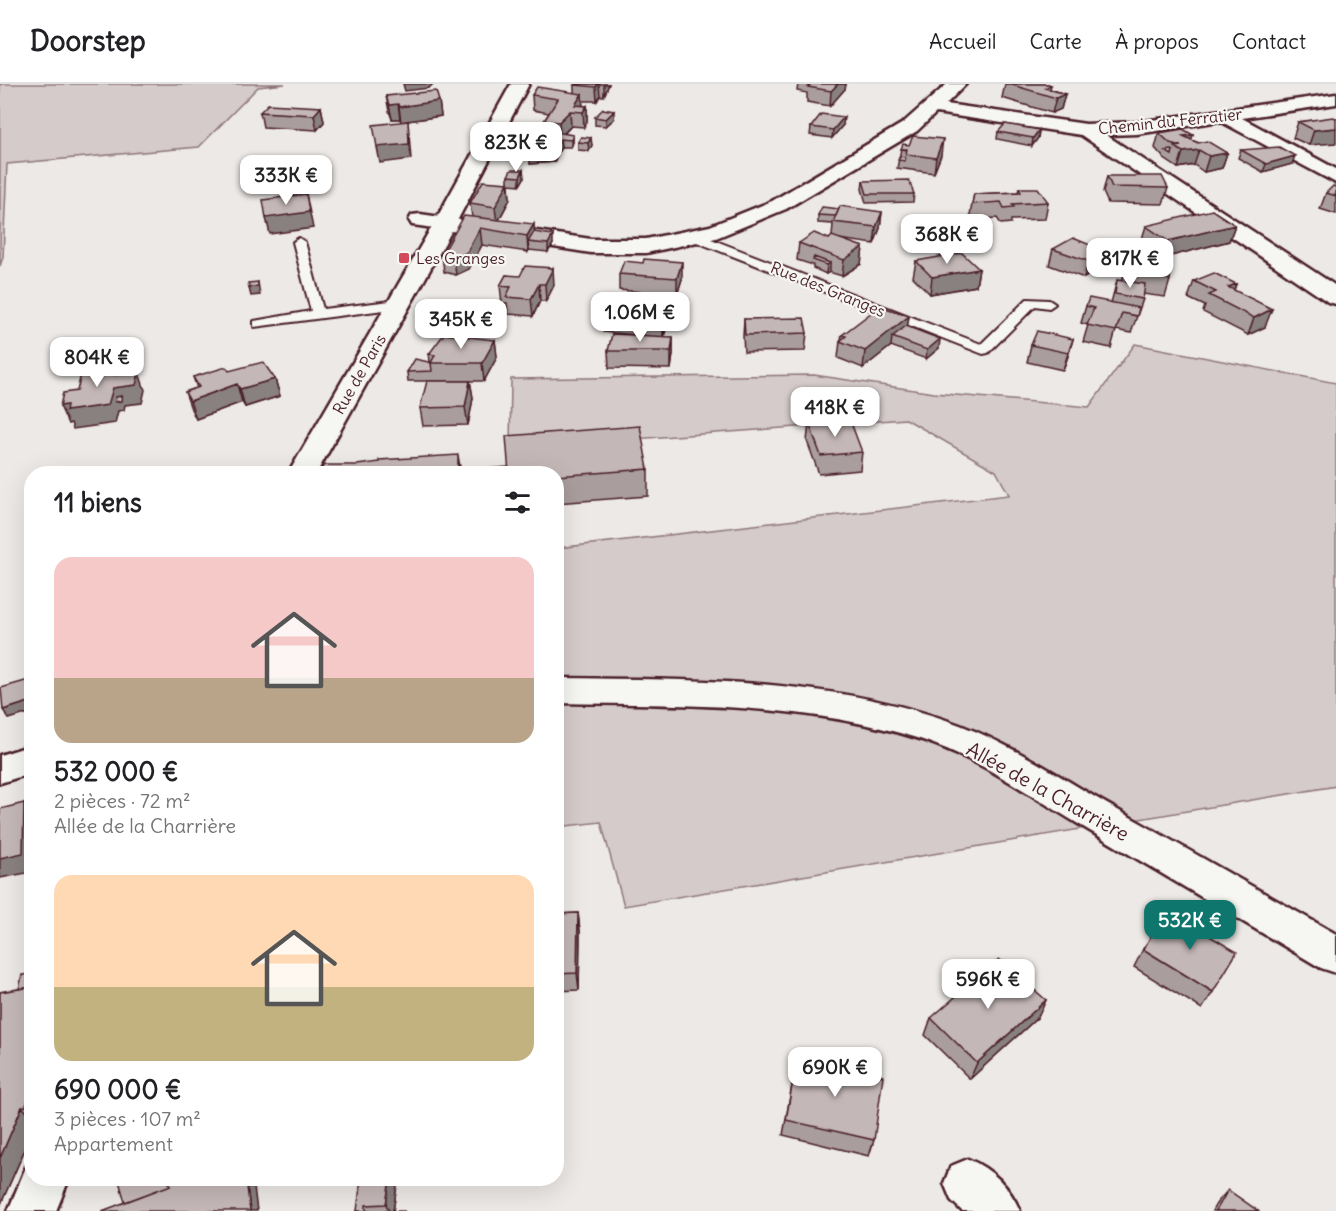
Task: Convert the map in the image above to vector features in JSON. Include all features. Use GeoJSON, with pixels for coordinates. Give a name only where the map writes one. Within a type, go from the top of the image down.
{"type":"FeatureCollection","features":[{"type":"Feature","properties":{"kind":"street","name":"Rue de Paris"},"geometry":{"type":"LineString","coordinates":[[307,466],[445,223],[520,84]]}},
{"type":"Feature","properties":{"kind":"street"},"geometry":{"type":"LineString","coordinates":[[420,220],[591,246],[646,246],[716,231],[779,205],[910,127],[957,84]]}},
{"type":"Feature","properties":{"kind":"street","name":"Chemin du Ferratier"},"geometry":{"type":"LineString","coordinates":[[932,107],[1086,130],[1137,128],[1331,102]]}},
{"type":"Feature","properties":{"kind":"street"},"geometry":{"type":"LineString","coordinates":[[1224,116],[1336,177]]}},
{"type":"Feature","properties":{"kind":"street"},"geometry":{"type":"LineString","coordinates":[[1086,130],[1272,252],[1336,297]]}},
{"type":"Feature","properties":{"kind":"street","name":"Allée de la Charrière"},"geometry":{"type":"LineString","coordinates":[[564,690],[722,694],[788,700],[856,709],[927,728],[998,759],[1336,955]]}},
{"type":"Feature","properties":{"kind":"street"},"geometry":{"type":"LineString","coordinates":[[0,769],[24,762]]}},
{"type":"Feature","properties":{"kind":"street"},"geometry":{"type":"LineString","coordinates":[[32,1211],[42,1186]]}},
{"type":"Feature","properties":{"kind":"lane","name":"Rue des Granges"},"geometry":{"type":"LineString","coordinates":[[693,236],[983,350],[1032,302],[1049,303]]}},
{"type":"Feature","properties":{"kind":"lane"},"geometry":{"type":"LineString","coordinates":[[299,242],[318,314]]}},
{"type":"Feature","properties":{"kind":"lane"},"geometry":{"type":"LineString","coordinates":[[259,324],[399,304]]}},
{"type":"Feature","properties":{"kind":"shaded area"},"geometry":{"type":"Polygon","coordinates":[[[0,84],[285,84],[258,87],[199,147],[7,164],[3,257],[0,266],[0,84]]]}},
{"type":"Feature","properties":{"kind":"shaded area"},"geometry":{"type":"Polygon","coordinates":[[[1135,344],[1336,383],[1336,786],[624,906],[601,822],[564,826],[564,547],[1009,495],[996,471],[906,419],[510,448],[511,379],[814,375],[934,393],[1089,407],[1135,344]]]}},
{"type":"Feature","properties":{"kind":"building"},"geometry":{"type":"Polygon","coordinates":[[[575,84],[598,84],[596,87],[575,84]]]}},
{"type":"Feature","properties":{"kind":"building"},"geometry":{"type":"Polygon","coordinates":[[[811,84],[838,84],[831,91],[808,87],[811,84]]]}},
{"type":"Feature","properties":{"kind":"building"},"geometry":{"type":"Polygon","coordinates":[[[1009,84],[1048,84],[1051,85],[1045,88],[1065,94],[1056,98],[1009,84]]]}},
{"type":"Feature","properties":{"kind":"building"},"geometry":{"type":"Polygon","coordinates":[[[537,87],[582,94],[575,105],[587,106],[583,112],[570,111],[559,122],[544,121],[558,99],[532,95],[537,87]]]}},
{"type":"Feature","properties":{"kind":"building"},"geometry":{"type":"Polygon","coordinates":[[[436,91],[439,101],[399,107],[398,104],[389,105],[386,96],[436,91]]]}},
{"type":"Feature","properties":{"kind":"building"},"geometry":{"type":"Polygon","coordinates":[[[268,104],[321,107],[314,115],[260,112],[268,104]]]}},
{"type":"Feature","properties":{"kind":"building"},"geometry":{"type":"Polygon","coordinates":[[[603,109],[614,111],[606,119],[595,117],[603,109]]]}},
{"type":"Feature","properties":{"kind":"building"},"geometry":{"type":"Polygon","coordinates":[[[821,114],[844,117],[833,130],[811,127],[821,114]]]}},
{"type":"Feature","properties":{"kind":"building"},"geometry":{"type":"Polygon","coordinates":[[[1336,118],[1336,128],[1314,130],[1298,122],[1336,118]]]}},
{"type":"Feature","properties":{"kind":"building"},"geometry":{"type":"Polygon","coordinates":[[[408,121],[409,144],[377,147],[373,125],[408,121]]]}},
{"type":"Feature","properties":{"kind":"building"},"geometry":{"type":"Polygon","coordinates":[[[521,124],[557,129],[555,132],[573,135],[571,140],[560,139],[553,154],[530,156],[542,133],[518,131],[521,124]]]}},
{"type":"Feature","properties":{"kind":"building"},"geometry":{"type":"Polygon","coordinates":[[[1005,124],[1039,130],[1033,138],[998,132],[1005,124]]]}},
{"type":"Feature","properties":{"kind":"building"},"geometry":{"type":"Polygon","coordinates":[[[1183,129],[1193,135],[1183,136],[1198,143],[1207,141],[1227,153],[1209,156],[1199,150],[1183,152],[1174,147],[1181,146],[1170,143],[1159,133],[1183,129]]]}},
{"type":"Feature","properties":{"kind":"building"},"geometry":{"type":"Polygon","coordinates":[[[913,136],[943,139],[936,158],[906,154],[907,149],[901,149],[903,144],[909,145],[913,136]]]}},
{"type":"Feature","properties":{"kind":"building"},"geometry":{"type":"Polygon","coordinates":[[[581,137],[591,138],[588,143],[578,142],[581,137]]]}},
{"type":"Feature","properties":{"kind":"building"},"geometry":{"type":"Polygon","coordinates":[[[1279,147],[1295,156],[1266,164],[1241,150],[1279,147]]]}},
{"type":"Feature","properties":{"kind":"building"},"geometry":{"type":"Polygon","coordinates":[[[900,156],[905,157],[905,161],[898,160],[900,156]]]}},
{"type":"Feature","properties":{"kind":"building"},"geometry":{"type":"Polygon","coordinates":[[[511,170],[523,170],[520,177],[508,176],[511,170]]]}},
{"type":"Feature","properties":{"kind":"building"},"geometry":{"type":"Polygon","coordinates":[[[1107,176],[1162,176],[1168,188],[1112,187],[1107,176]]]}},
{"type":"Feature","properties":{"kind":"building"},"geometry":{"type":"Polygon","coordinates":[[[909,180],[914,194],[867,194],[863,181],[909,180]]]}},
{"type":"Feature","properties":{"kind":"building"},"geometry":{"type":"Polygon","coordinates":[[[483,181],[508,183],[495,207],[470,203],[483,181]]]}},
{"type":"Feature","properties":{"kind":"building"},"geometry":{"type":"Polygon","coordinates":[[[1333,186],[1336,187],[1336,196],[1326,193],[1333,186]]]}},
{"type":"Feature","properties":{"kind":"building"},"geometry":{"type":"Polygon","coordinates":[[[1019,188],[1038,188],[1048,202],[1012,204],[1014,207],[1004,208],[1001,202],[972,204],[974,194],[1021,192],[1019,188]]]}},
{"type":"Feature","properties":{"kind":"building"},"geometry":{"type":"Polygon","coordinates":[[[306,194],[309,212],[266,218],[263,200],[306,194]]]}},
{"type":"Feature","properties":{"kind":"building"},"geometry":{"type":"Polygon","coordinates":[[[840,206],[882,212],[876,227],[833,222],[840,206]]]}},
{"type":"Feature","properties":{"kind":"building"},"geometry":{"type":"Polygon","coordinates":[[[822,207],[839,209],[836,216],[818,215],[822,207]]]}},
{"type":"Feature","properties":{"kind":"building"},"geometry":{"type":"Polygon","coordinates":[[[1212,210],[1235,225],[1168,241],[1146,226],[1212,210]]]}},
{"type":"Feature","properties":{"kind":"building"},"geometry":{"type":"Polygon","coordinates":[[[464,216],[534,224],[527,236],[480,228],[467,252],[454,259],[442,255],[464,216]]]}},
{"type":"Feature","properties":{"kind":"building"},"geometry":{"type":"Polygon","coordinates":[[[534,232],[553,235],[548,244],[528,242],[534,232]]]}},
{"type":"Feature","properties":{"kind":"building"},"geometry":{"type":"Polygon","coordinates":[[[814,233],[829,239],[832,236],[863,247],[844,260],[799,243],[814,233]]]}},
{"type":"Feature","properties":{"kind":"building"},"geometry":{"type":"Polygon","coordinates":[[[1073,238],[1105,251],[1088,261],[1053,249],[1073,238]]]}},
{"type":"Feature","properties":{"kind":"building"},"geometry":{"type":"Polygon","coordinates":[[[962,253],[979,269],[932,277],[916,261],[962,253]]]}},
{"type":"Feature","properties":{"kind":"building"},"geometry":{"type":"Polygon","coordinates":[[[1133,256],[1169,261],[1170,280],[1126,273],[1127,266],[1132,267],[1133,256]]]}},
{"type":"Feature","properties":{"kind":"building"},"geometry":{"type":"Polygon","coordinates":[[[814,257],[830,263],[827,265],[813,260],[814,257]]]}},
{"type":"Feature","properties":{"kind":"building"},"geometry":{"type":"Polygon","coordinates":[[[644,259],[682,262],[677,278],[619,274],[624,261],[643,263],[644,259]]]}},
{"type":"Feature","properties":{"kind":"building"},"geometry":{"type":"Polygon","coordinates":[[[525,266],[553,268],[545,284],[539,284],[531,299],[506,297],[511,287],[500,286],[506,275],[520,276],[525,266]]]}},
{"type":"Feature","properties":{"kind":"building"},"geometry":{"type":"Polygon","coordinates":[[[1214,273],[1236,284],[1228,287],[1272,309],[1254,318],[1209,295],[1216,292],[1194,281],[1214,273]]]}},
{"type":"Feature","properties":{"kind":"building"},"geometry":{"type":"Polygon","coordinates":[[[1117,280],[1145,284],[1143,299],[1115,294],[1117,280]]]}},
{"type":"Feature","properties":{"kind":"building"},"geometry":{"type":"Polygon","coordinates":[[[258,282],[258,286],[249,288],[248,283],[258,282]]]}},
{"type":"Feature","properties":{"kind":"building"},"geometry":{"type":"Polygon","coordinates":[[[628,298],[669,302],[663,320],[602,315],[608,301],[627,302],[628,298]]]}},
{"type":"Feature","properties":{"kind":"building"},"geometry":{"type":"Polygon","coordinates":[[[1089,298],[1139,308],[1137,316],[1122,313],[1116,331],[1087,325],[1094,308],[1086,306],[1089,298]]]}},
{"type":"Feature","properties":{"kind":"building"},"geometry":{"type":"Polygon","coordinates":[[[880,306],[909,316],[865,351],[840,341],[846,336],[842,335],[880,306]]]}},
{"type":"Feature","properties":{"kind":"building"},"geometry":{"type":"Polygon","coordinates":[[[804,318],[807,333],[745,335],[744,319],[804,318]]]}},
{"type":"Feature","properties":{"kind":"building"},"geometry":{"type":"Polygon","coordinates":[[[906,326],[940,339],[927,350],[892,337],[906,326]]]}},
{"type":"Feature","properties":{"kind":"building"},"geometry":{"type":"Polygon","coordinates":[[[1037,331],[1073,339],[1068,353],[1031,345],[1037,331]]]}},
{"type":"Feature","properties":{"kind":"building"},"geometry":{"type":"Polygon","coordinates":[[[444,334],[495,340],[482,363],[431,363],[435,355],[429,354],[444,334]]]}},
{"type":"Feature","properties":{"kind":"building"},"geometry":{"type":"Polygon","coordinates":[[[612,334],[673,337],[671,351],[608,351],[612,334]]]}},
{"type":"Feature","properties":{"kind":"building"},"geometry":{"type":"Polygon","coordinates":[[[415,359],[433,363],[431,363],[432,371],[407,372],[415,359]]]}},
{"type":"Feature","properties":{"kind":"building"},"geometry":{"type":"Polygon","coordinates":[[[263,362],[275,379],[240,389],[237,384],[190,401],[185,392],[199,387],[193,377],[226,367],[229,371],[263,362]]]}},
{"type":"Feature","properties":{"kind":"building"},"geometry":{"type":"Polygon","coordinates":[[[115,366],[114,375],[139,373],[136,385],[113,388],[108,405],[66,411],[67,405],[60,406],[63,393],[77,391],[82,370],[115,366]]]}},
{"type":"Feature","properties":{"kind":"building"},"geometry":{"type":"Polygon","coordinates":[[[427,381],[470,381],[465,407],[420,408],[427,381]]]}},
{"type":"Feature","properties":{"kind":"building"},"geometry":{"type":"Polygon","coordinates":[[[122,396],[121,401],[115,402],[116,397],[122,396]]]}},
{"type":"Feature","properties":{"kind":"building"},"geometry":{"type":"Polygon","coordinates":[[[850,420],[862,452],[821,456],[809,423],[850,420]]]}},
{"type":"Feature","properties":{"kind":"building"},"geometry":{"type":"Polygon","coordinates":[[[640,426],[648,469],[564,475],[564,466],[508,466],[506,436],[640,426]]]}},
{"type":"Feature","properties":{"kind":"building"},"geometry":{"type":"Polygon","coordinates":[[[458,455],[458,466],[323,466],[357,465],[379,462],[379,460],[458,455]]]}},
{"type":"Feature","properties":{"kind":"building"},"geometry":{"type":"Polygon","coordinates":[[[24,681],[24,703],[3,710],[1,688],[24,681]]]}},
{"type":"Feature","properties":{"kind":"building"},"geometry":{"type":"Polygon","coordinates":[[[24,803],[23,853],[0,858],[0,809],[24,803]]]}},
{"type":"Feature","properties":{"kind":"building"},"geometry":{"type":"Polygon","coordinates":[[[1167,911],[1237,952],[1213,992],[1143,949],[1167,911]]]}},
{"type":"Feature","properties":{"kind":"building"},"geometry":{"type":"Polygon","coordinates":[[[578,913],[577,973],[564,974],[564,914],[578,913]]]}},
{"type":"Feature","properties":{"kind":"building"},"geometry":{"type":"Polygon","coordinates":[[[999,959],[1046,1000],[977,1063],[931,1018],[999,959]]]}},
{"type":"Feature","properties":{"kind":"building"},"geometry":{"type":"Polygon","coordinates":[[[22,975],[24,975],[24,988],[19,989],[22,975]]]}},
{"type":"Feature","properties":{"kind":"building"},"geometry":{"type":"Polygon","coordinates":[[[24,988],[24,1106],[0,1158],[0,992],[24,988]]]}},
{"type":"Feature","properties":{"kind":"building"},"geometry":{"type":"Polygon","coordinates":[[[797,1057],[883,1076],[874,1140],[786,1120],[797,1057]]]}},
{"type":"Feature","properties":{"kind":"building"},"geometry":{"type":"Polygon","coordinates":[[[120,1186],[168,1186],[125,1202],[120,1186]]]}},
{"type":"Feature","properties":{"kind":"building"},"geometry":{"type":"Polygon","coordinates":[[[168,1186],[247,1186],[250,1211],[102,1211],[168,1186]]]}},
{"type":"Feature","properties":{"kind":"building"},"geometry":{"type":"Polygon","coordinates":[[[360,1186],[389,1186],[386,1204],[366,1205],[366,1211],[357,1211],[360,1186]]]}},
{"type":"Feature","properties":{"kind":"building"},"geometry":{"type":"Polygon","coordinates":[[[1228,1190],[1258,1211],[1216,1211],[1228,1190]]]}},
{"type":"Feature","properties":{"kind":"place","name":"Les Granges"},"geometry":{"type":"Point","coordinates":[404,258]}}]}
